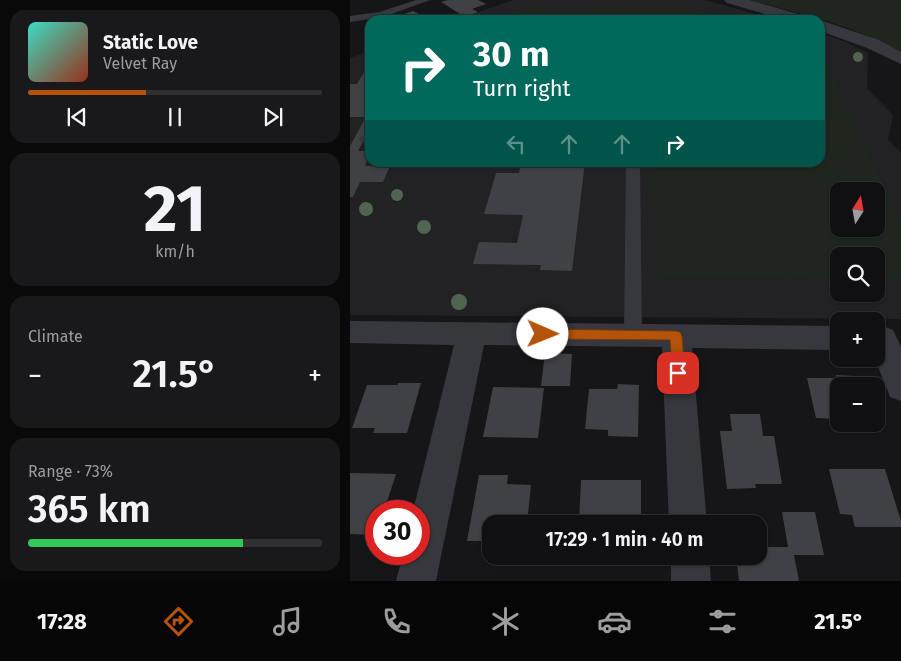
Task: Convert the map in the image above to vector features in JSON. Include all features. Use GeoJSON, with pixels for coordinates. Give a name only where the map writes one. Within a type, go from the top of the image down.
{"type":"FeatureCollection","features":[{"type":"Feature","properties":{"kind":"street"},"geometry":{"type":"LineString","coordinates":[[732,0],[785,15]]}},
{"type":"Feature","properties":{"kind":"street"},"geometry":{"type":"LineString","coordinates":[[825,27],[873,44],[901,59]]}},
{"type":"Feature","properties":{"kind":"street"},"geometry":{"type":"LineString","coordinates":[[350,332],[830,338]]}},
{"type":"Feature","properties":{"kind":"street"},"geometry":{"type":"LineString","coordinates":[[416,581],[472,333]]}},
{"type":"Feature","properties":{"kind":"street"},"geometry":{"type":"LineString","coordinates":[[676,336],[687,515]]}},
{"type":"Feature","properties":{"kind":"street"},"geometry":{"type":"LineString","coordinates":[[887,338],[901,388]]}},
{"type":"Feature","properties":{"kind":"street"},"geometry":{"type":"LineString","coordinates":[[690,565],[691,581]]}},
{"type":"Feature","properties":{"kind":"lane"},"geometry":{"type":"LineString","coordinates":[[380,15],[425,0]]}},
{"type":"Feature","properties":{"kind":"lane"},"geometry":{"type":"LineString","coordinates":[[350,19],[365,17]]}},
{"type":"Feature","properties":{"kind":"lane"},"geometry":{"type":"LineString","coordinates":[[633,167],[633,335]]}},
{"type":"Feature","properties":{"kind":"shaded area"},"geometry":{"type":"Polygon","coordinates":[[[513,0],[705,0],[758,15],[470,15],[513,0]]]}},
{"type":"Feature","properties":{"kind":"shaded area"},"geometry":{"type":"Polygon","coordinates":[[[748,0],[901,0],[901,52],[865,35],[825,21],[825,15],[807,15],[748,0]]]}},
{"type":"Feature","properties":{"kind":"shaded area"},"geometry":{"type":"Polygon","coordinates":[[[522,9],[693,9],[716,15],[506,15],[522,9]]]}},
{"type":"Feature","properties":{"kind":"shaded area"},"geometry":{"type":"Polygon","coordinates":[[[825,35],[846,42],[868,53],[867,88],[893,115],[888,140],[901,152],[901,319],[885,319],[885,312],[830,312],[830,318],[350,315],[350,58],[365,53],[365,167],[825,167],[825,35]]]}},
{"type":"Feature","properties":{"kind":"shaded area"},"geometry":{"type":"Polygon","coordinates":[[[825,67],[828,67],[882,182],[830,182],[830,238],[885,238],[885,188],[901,222],[901,278],[885,278],[885,247],[830,247],[830,278],[657,276],[653,167],[825,167],[825,67]]]}},
{"type":"Feature","properties":{"kind":"building"},"geometry":{"type":"Polygon","coordinates":[[[448,0],[478,0],[486,4],[472,9],[478,12],[470,15],[462,15],[441,2],[448,0]]]}},
{"type":"Feature","properties":{"kind":"building"},"geometry":{"type":"Polygon","coordinates":[[[413,11],[421,15],[401,15],[413,11]]]}},
{"type":"Feature","properties":{"kind":"building"},"geometry":{"type":"Polygon","coordinates":[[[365,71],[365,117],[350,117],[350,84],[357,84],[365,71]]]}},
{"type":"Feature","properties":{"kind":"building"},"geometry":{"type":"Polygon","coordinates":[[[365,119],[365,138],[358,151],[365,151],[365,167],[390,167],[383,182],[360,182],[353,197],[350,197],[350,146],[365,119]]]}},
{"type":"Feature","properties":{"kind":"building"},"geometry":{"type":"Polygon","coordinates":[[[520,167],[584,167],[572,271],[540,270],[541,265],[473,264],[479,242],[517,243],[523,215],[484,214],[496,173],[519,173],[520,167]]]}},
{"type":"Feature","properties":{"kind":"building"},"geometry":{"type":"Polygon","coordinates":[[[545,353],[572,354],[570,386],[541,386],[545,353]]]}},
{"type":"Feature","properties":{"kind":"building"},"geometry":{"type":"Polygon","coordinates":[[[836,375],[856,377],[837,377],[836,375]]]}},
{"type":"Feature","properties":{"kind":"building"},"geometry":{"type":"Polygon","coordinates":[[[807,378],[830,378],[830,419],[816,418],[807,378]]]}},
{"type":"Feature","properties":{"kind":"building"},"geometry":{"type":"Polygon","coordinates":[[[398,383],[421,383],[407,433],[373,433],[375,428],[352,428],[367,385],[398,385],[398,383]]]}},
{"type":"Feature","properties":{"kind":"building"},"geometry":{"type":"Polygon","coordinates":[[[618,384],[639,385],[638,437],[608,436],[608,430],[585,429],[589,389],[617,389],[618,384]]]}},
{"type":"Feature","properties":{"kind":"building"},"geometry":{"type":"Polygon","coordinates":[[[493,387],[544,388],[538,438],[483,437],[493,387]]]}},
{"type":"Feature","properties":{"kind":"building"},"geometry":{"type":"Polygon","coordinates":[[[730,414],[760,414],[763,436],[774,436],[782,484],[755,484],[756,488],[727,489],[720,431],[732,431],[730,414]]]}},
{"type":"Feature","properties":{"kind":"building"},"geometry":{"type":"Polygon","coordinates":[[[829,469],[885,469],[901,521],[901,527],[855,527],[852,515],[840,514],[829,469]]]}},
{"type":"Feature","properties":{"kind":"building"},"geometry":{"type":"Polygon","coordinates":[[[350,473],[396,474],[388,500],[365,500],[365,535],[350,534],[350,473]]]}},
{"type":"Feature","properties":{"kind":"building"},"geometry":{"type":"Polygon","coordinates":[[[479,475],[508,475],[507,484],[531,485],[528,515],[482,515],[482,541],[467,541],[479,475]]]}},
{"type":"Feature","properties":{"kind":"building"},"geometry":{"type":"Polygon","coordinates":[[[581,480],[641,480],[641,515],[579,515],[581,480]]]}},
{"type":"Feature","properties":{"kind":"building"},"geometry":{"type":"Polygon","coordinates":[[[782,512],[815,512],[824,555],[794,555],[799,581],[739,581],[737,565],[767,565],[767,542],[768,547],[788,547],[782,512]]]}},
{"type":"Feature","properties":{"kind":"route"},"geometry":{"type":"LineString","coordinates":[[543,334],[676,336],[678,373]]}}]}
